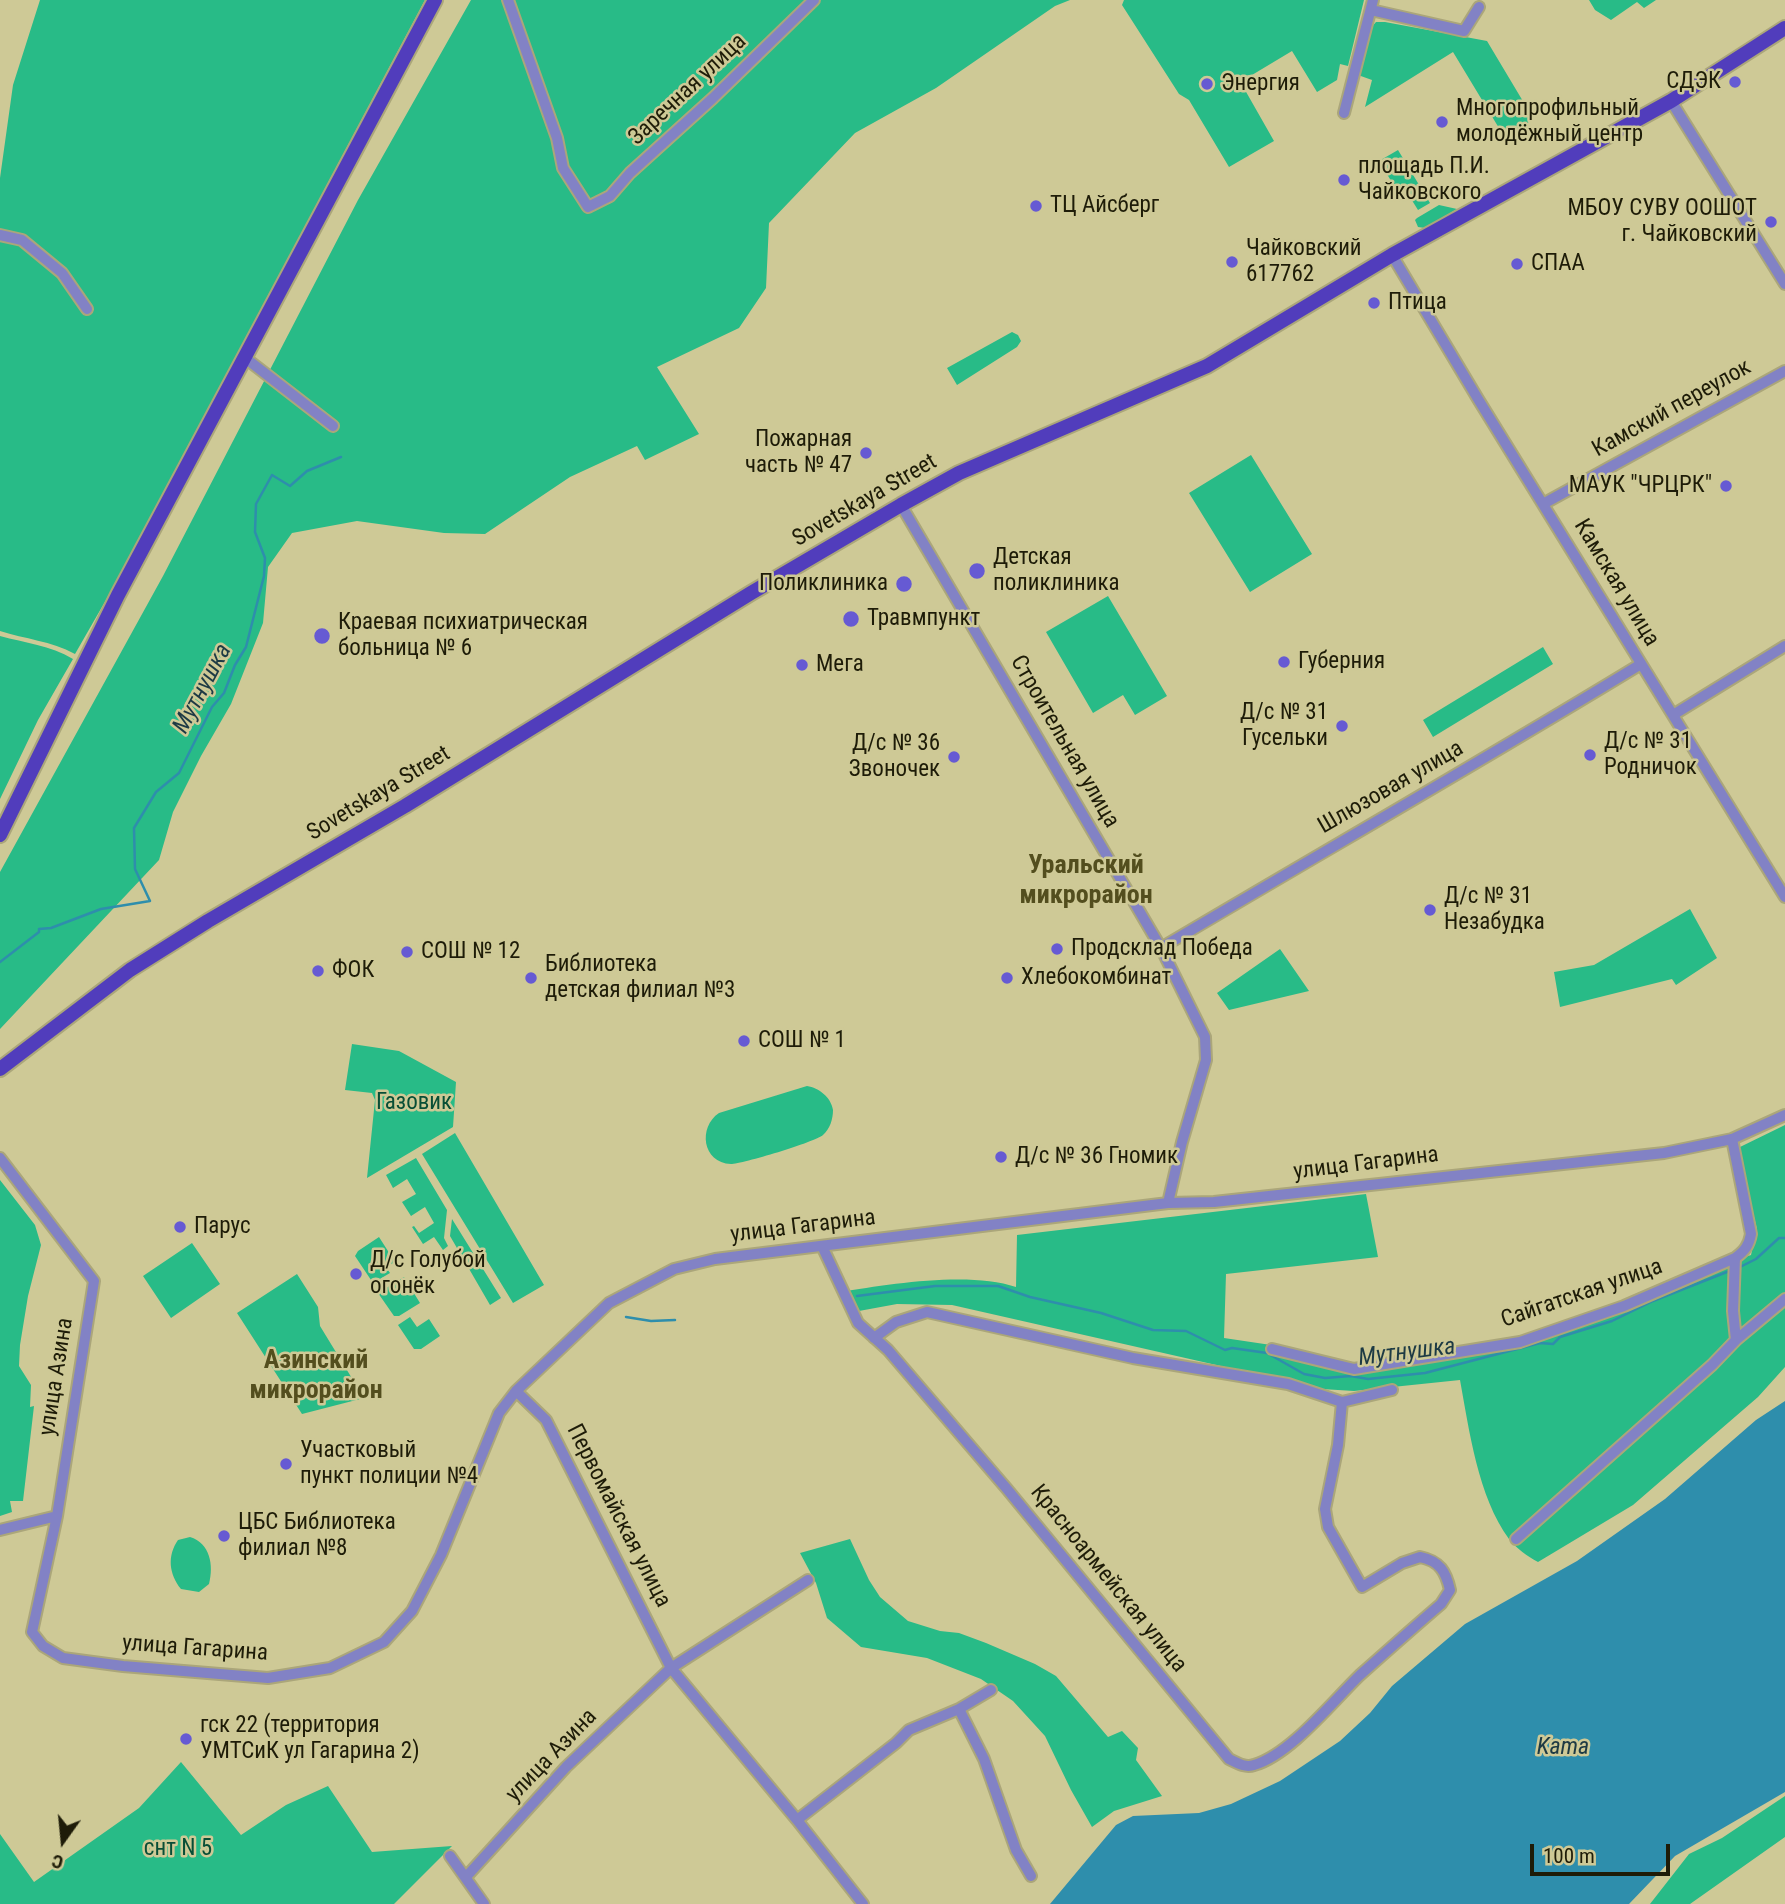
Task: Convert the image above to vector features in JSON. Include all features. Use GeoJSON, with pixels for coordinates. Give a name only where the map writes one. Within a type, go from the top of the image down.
{"type":"FeatureCollection","features":[{"type":"Feature","properties":{"kind":"main road"},"geometry":{"type":"LineString","coordinates":[[0,835],[118,595],[435,0]]}},
{"type":"Feature","properties":{"kind":"main road","name":"Sovetskaya Street"},"geometry":{"type":"LineString","coordinates":[[0,1069],[130,970],[208,921],[405,806],[751,593],[901,505],[959,473],[1207,366],[1392,255],[1671,101],[1785,29]]}},
{"type":"Feature","properties":{"kind":"street","name":"Заречная улица"},"geometry":{"type":"LineString","coordinates":[[508,0],[557,138],[563,168],[588,207],[610,196],[630,173],[713,98],[814,0]]}},
{"type":"Feature","properties":{"kind":"street"},"geometry":{"type":"LineString","coordinates":[[1344,113],[1372,5],[1464,31],[1479,6]]}},
{"type":"Feature","properties":{"kind":"street"},"geometry":{"type":"LineString","coordinates":[[1671,101],[1785,284]]}},
{"type":"Feature","properties":{"kind":"street"},"geometry":{"type":"LineString","coordinates":[[0,235],[22,240],[62,273],[87,309]]}},
{"type":"Feature","properties":{"kind":"street","name":"Камская улица"},"geometry":{"type":"LineString","coordinates":[[1392,255],[1478,400],[1785,897]]}},
{"type":"Feature","properties":{"kind":"street"},"geometry":{"type":"LineString","coordinates":[[244,357],[333,426]]}},
{"type":"Feature","properties":{"kind":"street","name":"Камский переулок"},"geometry":{"type":"LineString","coordinates":[[1544,504],[1785,371]]}},
{"type":"Feature","properties":{"kind":"street","name":"Строительная улица"},"geometry":{"type":"LineString","coordinates":[[901,505],[1161,948],[1205,1037],[1206,1060],[1182,1142],[1168,1203]]}},
{"type":"Feature","properties":{"kind":"street"},"geometry":{"type":"LineString","coordinates":[[1673,715],[1785,646]]}},
{"type":"Feature","properties":{"kind":"street","name":"Шлюзовая улица"},"geometry":{"type":"LineString","coordinates":[[1161,948],[1641,664]]}},
{"type":"Feature","properties":{"kind":"street","name":"улица Гагарина"},"geometry":{"type":"LineString","coordinates":[[32,1632],[43,1646],[62,1658],[268,1678],[330,1668],[384,1642],[412,1611],[440,1555],[499,1413],[516,1391],[609,1303],[674,1269],[715,1259],[1168,1203],[1214,1202],[1664,1153],[1732,1139],[1785,1115]]}},
{"type":"Feature","properties":{"kind":"street"},"geometry":{"type":"LineString","coordinates":[[1732,1139],[1751,1234],[1749,1244],[1735,1258],[1733,1311],[1736,1340]]}},
{"type":"Feature","properties":{"kind":"street","name":"улица Азина"},"geometry":{"type":"LineString","coordinates":[[0,1158],[94,1281],[57,1516],[32,1632]]}},
{"type":"Feature","properties":{"kind":"street"},"geometry":{"type":"LineString","coordinates":[[822,1246],[858,1323],[874,1338],[896,1322],[927,1312],[1133,1358],[1288,1384],[1342,1402],[1392,1390]]}},
{"type":"Feature","properties":{"kind":"street","name":"Сайгатская улица"},"geometry":{"type":"LineString","coordinates":[[1272,1349],[1354,1368],[1520,1342],[1624,1306],[1735,1258]]}},
{"type":"Feature","properties":{"kind":"street"},"geometry":{"type":"LineString","coordinates":[[1517,1539],[1712,1365],[1736,1340],[1785,1300]]}},
{"type":"Feature","properties":{"kind":"street","name":"Красноармейская улица"},"geometry":{"type":"LineString","coordinates":[[874,1338],[888,1350],[1040,1529],[1229,1759],[1240,1765],[1253,1766],[1296,1738],[1360,1675],[1441,1604],[1450,1590],[1447,1573],[1438,1563],[1420,1557],[1402,1563],[1362,1587],[1328,1527],[1325,1510],[1338,1445],[1342,1402]]}},
{"type":"Feature","properties":{"kind":"street","name":"Первомайская улица"},"geometry":{"type":"LineString","coordinates":[[516,1391],[546,1420],[671,1668],[863,1904]]}},
{"type":"Feature","properties":{"kind":"street"},"geometry":{"type":"LineString","coordinates":[[0,1530],[57,1516]]}},
{"type":"Feature","properties":{"kind":"street"},"geometry":{"type":"LineString","coordinates":[[671,1668],[808,1580]]}},
{"type":"Feature","properties":{"kind":"street","name":"улица Азина"},"geometry":{"type":"LineString","coordinates":[[466,1877],[566,1768],[671,1668]]}},
{"type":"Feature","properties":{"kind":"street"},"geometry":{"type":"LineString","coordinates":[[797,1820],[909,1730],[959,1709],[991,1690]]}},
{"type":"Feature","properties":{"kind":"street"},"geometry":{"type":"LineString","coordinates":[[959,1709],[984,1759],[1017,1850],[1031,1876]]}},
{"type":"Feature","properties":{"kind":"street"},"geometry":{"type":"LineString","coordinates":[[450,1856],[484,1904]]}},
{"type":"Feature","properties":{"kind":"green space"},"geometry":{"type":"Polygon","coordinates":[[[40,0],[425,0],[118,579],[75,654],[47,643],[0,631],[0,178],[13,85],[40,0]]]}},
{"type":"Feature","properties":{"kind":"green space"},"geometry":{"type":"Polygon","coordinates":[[[471,0],[1070,0],[1055,6],[936,88],[855,133],[769,223],[766,288],[739,328],[657,367],[699,434],[645,460],[637,446],[570,477],[485,534],[444,533],[357,521],[292,533],[268,567],[263,623],[231,704],[173,812],[159,860],[0,1029],[0,872],[163,576],[358,200],[471,0]]]}},
{"type":"Feature","properties":{"kind":"green space","name":"Энергия"},"geometry":{"type":"Polygon","coordinates":[[[1124,0],[1364,0],[1348,66],[1340,64],[1337,80],[1317,92],[1292,51],[1252,75],[1237,76],[1274,141],[1229,167],[1189,100],[1179,94],[1122,5],[1124,0]]]}},
{"type":"Feature","properties":{"kind":"green space"},"geometry":{"type":"Polygon","coordinates":[[[1589,0],[1656,0],[1644,8],[1637,2],[1611,20],[1595,10],[1589,0]]]}},
{"type":"Feature","properties":{"kind":"green space"},"geometry":{"type":"Polygon","coordinates":[[[1376,22],[1487,41],[1530,113],[1526,134],[1508,143],[1453,52],[1365,107],[1372,80],[1358,75],[1370,29],[1376,22]]]}},
{"type":"Feature","properties":{"kind":"green space"},"geometry":{"type":"Polygon","coordinates":[[[1398,150],[1430,203],[1418,210],[1403,186],[1393,184],[1379,161],[1398,150]]]}},
{"type":"Feature","properties":{"kind":"green space"},"geometry":{"type":"Polygon","coordinates":[[[1439,205],[1457,209],[1425,228],[1418,227],[1415,220],[1439,205]]]}},
{"type":"Feature","properties":{"kind":"green space"},"geometry":{"type":"Polygon","coordinates":[[[1012,332],[1018,335],[1021,341],[1017,347],[957,385],[947,368],[1012,332]]]}},
{"type":"Feature","properties":{"kind":"green space"},"geometry":{"type":"Polygon","coordinates":[[[1251,455],[1312,554],[1250,592],[1189,493],[1251,455]]]}},
{"type":"Feature","properties":{"kind":"green space"},"geometry":{"type":"Polygon","coordinates":[[[1108,596],[1167,696],[1135,715],[1123,695],[1093,713],[1046,632],[1108,596]]]}},
{"type":"Feature","properties":{"kind":"green space"},"geometry":{"type":"Polygon","coordinates":[[[0,636],[46,647],[73,659],[38,720],[0,799],[0,636]]]}},
{"type":"Feature","properties":{"kind":"green space"},"geometry":{"type":"Polygon","coordinates":[[[1543,647],[1553,664],[1433,737],[1423,720],[1543,647]]]}},
{"type":"Feature","properties":{"kind":"green space"},"geometry":{"type":"Polygon","coordinates":[[[1690,909],[1717,958],[1676,985],[1672,979],[1560,1007],[1554,972],[1594,965],[1690,909]]]}},
{"type":"Feature","properties":{"kind":"green space"},"geometry":{"type":"Polygon","coordinates":[[[1280,949],[1309,991],[1229,1010],[1217,993],[1280,949]]]}},
{"type":"Feature","properties":{"kind":"green space","name":"Газовик"},"geometry":{"type":"Polygon","coordinates":[[[352,1044],[399,1051],[456,1082],[453,1127],[367,1178],[375,1100],[372,1093],[345,1090],[352,1044]]]}},
{"type":"Feature","properties":{"kind":"green space"},"geometry":{"type":"Polygon","coordinates":[[[807,1086],[824,1094],[832,1105],[832,1120],[823,1135],[778,1152],[731,1164],[714,1158],[706,1143],[706,1135],[712,1119],[719,1113],[807,1086]]]}},
{"type":"Feature","properties":{"kind":"green space"},"geometry":{"type":"Polygon","coordinates":[[[1785,1125],[1785,1367],[1758,1397],[1633,1505],[1538,1562],[1515,1546],[1498,1522],[1476,1462],[1460,1380],[1354,1391],[1322,1389],[952,1305],[897,1304],[848,1313],[840,1292],[953,1279],[997,1282],[1016,1287],[1017,1235],[1366,1194],[1378,1257],[1226,1274],[1224,1338],[1271,1345],[1354,1372],[1523,1344],[1678,1281],[1751,1255],[1757,1229],[1741,1165],[1740,1147],[1785,1125]]]}},
{"type":"Feature","properties":{"kind":"green space"},"geometry":{"type":"Polygon","coordinates":[[[455,1133],[544,1285],[513,1303],[422,1154],[455,1133]]]}},
{"type":"Feature","properties":{"kind":"green space"},"geometry":{"type":"Polygon","coordinates":[[[416,1158],[447,1210],[444,1238],[448,1246],[443,1250],[434,1237],[423,1244],[412,1227],[419,1233],[434,1223],[425,1207],[411,1216],[402,1202],[416,1194],[407,1179],[393,1188],[386,1175],[416,1158]]]}},
{"type":"Feature","properties":{"kind":"green space"},"geometry":{"type":"Polygon","coordinates":[[[0,1180],[35,1225],[41,1245],[28,1296],[20,1345],[19,1366],[31,1385],[30,1407],[34,1406],[23,1501],[10,1501],[12,1512],[0,1516],[0,1180]]]}},
{"type":"Feature","properties":{"kind":"green space"},"geometry":{"type":"Polygon","coordinates":[[[452,1219],[501,1298],[490,1305],[450,1236],[452,1219]]]}},
{"type":"Feature","properties":{"kind":"green space"},"geometry":{"type":"Polygon","coordinates":[[[379,1237],[395,1262],[386,1267],[390,1273],[373,1283],[355,1256],[379,1237]]]}},
{"type":"Feature","properties":{"kind":"green space"},"geometry":{"type":"Polygon","coordinates":[[[192,1243],[220,1284],[171,1318],[143,1276],[192,1243]]]}},
{"type":"Feature","properties":{"kind":"green space"},"geometry":{"type":"Polygon","coordinates":[[[297,1274],[318,1307],[320,1326],[364,1398],[302,1414],[237,1313],[297,1274]]]}},
{"type":"Feature","properties":{"kind":"green space"},"geometry":{"type":"Polygon","coordinates":[[[404,1277],[420,1303],[399,1316],[394,1316],[378,1293],[404,1277]]]}},
{"type":"Feature","properties":{"kind":"green space"},"geometry":{"type":"Polygon","coordinates":[[[410,1317],[417,1327],[429,1319],[440,1336],[421,1349],[414,1349],[398,1325],[410,1317]]]}},
{"type":"Feature","properties":{"kind":"green space"},"geometry":{"type":"Polygon","coordinates":[[[190,1537],[206,1549],[210,1562],[209,1584],[199,1592],[181,1589],[171,1565],[172,1552],[178,1540],[190,1537]]]}},
{"type":"Feature","properties":{"kind":"green space"},"geometry":{"type":"Polygon","coordinates":[[[850,1539],[880,1597],[908,1621],[940,1631],[959,1633],[986,1643],[1056,1676],[1108,1737],[1122,1731],[1138,1748],[1136,1760],[1162,1796],[1114,1811],[1092,1827],[1045,1736],[1013,1701],[981,1679],[927,1658],[861,1647],[827,1618],[816,1583],[800,1553],[850,1539]]]}},
{"type":"Feature","properties":{"kind":"green space","name":"снт N 5"},"geometry":{"type":"Polygon","coordinates":[[[181,1762],[241,1835],[286,1805],[328,1786],[372,1852],[452,1846],[394,1904],[0,1904],[0,1834],[34,1882],[139,1808],[181,1762]]]}},
{"type":"Feature","properties":{"kind":"green space"},"geometry":{"type":"Polygon","coordinates":[[[1785,1796],[1785,1837],[1690,1904],[1650,1904],[1689,1854],[1722,1838],[1785,1796]]]}},
{"type":"Feature","properties":{"kind":"water","name":"Kama"},"geometry":{"type":"Polygon","coordinates":[[[1785,1401],[1785,1792],[1675,1856],[1629,1904],[1050,1904],[1116,1825],[1133,1816],[1199,1813],[1231,1804],[1280,1781],[1340,1741],[1370,1713],[1392,1686],[1465,1624],[1577,1561],[1665,1499],[1756,1420],[1785,1401]]]}},
{"type":"Feature","properties":{"kind":"waterway","name":"Мутнушка"},"geometry":{"type":"LineString","coordinates":[[0,962],[39,932],[39,929],[51,928],[101,909],[150,901],[135,869],[134,828],[156,792],[179,773],[212,707],[224,693],[235,665],[246,647],[264,576],[265,558],[255,532],[256,504],[272,475],[290,486],[307,471],[341,457]]}},
{"type":"Feature","properties":{"kind":"waterway","name":"Мутнушка"},"geometry":{"type":"LineString","coordinates":[[1738,1268],[1756,1259],[1779,1238],[1785,1238]]}},
{"type":"Feature","properties":{"kind":"waterway","name":"Мутнушка"},"geometry":{"type":"LineString","coordinates":[[857,1296],[935,1286],[998,1286],[1030,1297],[1101,1313],[1153,1330],[1186,1331],[1225,1350],[1232,1348],[1267,1353],[1304,1374],[1325,1378],[1351,1376],[1368,1379],[1425,1373],[1540,1343],[1553,1344],[1560,1337],[1612,1321],[1653,1301],[1732,1270]]}},
{"type":"Feature","properties":{"kind":"waterway","name":"Мутнушка"},"geometry":{"type":"LineString","coordinates":[[626,1317],[651,1321],[675,1320]]}},
{"type":"Feature","properties":{"kind":"place","name":"СДЭК"},"geometry":{"type":"Point","coordinates":[1735,82]}},
{"type":"Feature","properties":{"kind":"place","name":"Энергия"},"geometry":{"type":"Point","coordinates":[1207,84]}},
{"type":"Feature","properties":{"kind":"place","name":"Многопрофильный молодёжный центр"},"geometry":{"type":"Point","coordinates":[1442,122]}},
{"type":"Feature","properties":{"kind":"place","name":"площадь П.И. Чайковского"},"geometry":{"type":"Point","coordinates":[1344,180]}},
{"type":"Feature","properties":{"kind":"place","name":"ТЦ Айсберг"},"geometry":{"type":"Point","coordinates":[1036,206]}},
{"type":"Feature","properties":{"kind":"place","name":"МБОУ СУВУ ООШОТ г. Чайковский"},"geometry":{"type":"Point","coordinates":[1771,222]}},
{"type":"Feature","properties":{"kind":"place","name":"Чайковский 617762"},"geometry":{"type":"Point","coordinates":[1232,262]}},
{"type":"Feature","properties":{"kind":"place","name":"СПАА"},"geometry":{"type":"Point","coordinates":[1517,264]}},
{"type":"Feature","properties":{"kind":"place","name":"Птица"},"geometry":{"type":"Point","coordinates":[1374,303]}},
{"type":"Feature","properties":{"kind":"place","name":"Пожарная часть № 47"},"geometry":{"type":"Point","coordinates":[866,453]}},
{"type":"Feature","properties":{"kind":"place","name":"МАУК \"ЧРЦРК\""},"geometry":{"type":"Point","coordinates":[1726,486]}},
{"type":"Feature","properties":{"kind":"place","name":"Детская поликлиника"},"geometry":{"type":"Point","coordinates":[977,571]}},
{"type":"Feature","properties":{"kind":"place","name":"Поликлиника"},"geometry":{"type":"Point","coordinates":[904,584]}},
{"type":"Feature","properties":{"kind":"place","name":"Травмпункт"},"geometry":{"type":"Point","coordinates":[851,619]}},
{"type":"Feature","properties":{"kind":"place","name":"Краевая психиатрическая больница № 6"},"geometry":{"type":"Point","coordinates":[322,636]}},
{"type":"Feature","properties":{"kind":"place","name":"Губерния"},"geometry":{"type":"Point","coordinates":[1284,662]}},
{"type":"Feature","properties":{"kind":"place","name":"Мега"},"geometry":{"type":"Point","coordinates":[802,665]}},
{"type":"Feature","properties":{"kind":"place","name":"Д/с № 31 Гусельки"},"geometry":{"type":"Point","coordinates":[1342,726]}},
{"type":"Feature","properties":{"kind":"place","name":"Д/с № 31 Родничок"},"geometry":{"type":"Point","coordinates":[1590,755]}},
{"type":"Feature","properties":{"kind":"place","name":"Д/с № 36 Звоночек"},"geometry":{"type":"Point","coordinates":[954,757]}},
{"type":"Feature","properties":{"kind":"place","name":"Д/с № 31 Незабудка"},"geometry":{"type":"Point","coordinates":[1430,910]}},
{"type":"Feature","properties":{"kind":"place","name":"Продсклад Победа"},"geometry":{"type":"Point","coordinates":[1057,949]}},
{"type":"Feature","properties":{"kind":"place","name":"СОШ № 12"},"geometry":{"type":"Point","coordinates":[407,952]}},
{"type":"Feature","properties":{"kind":"place","name":"ФОК"},"geometry":{"type":"Point","coordinates":[318,971]}},
{"type":"Feature","properties":{"kind":"place","name":"Библиотека детская филиал №3"},"geometry":{"type":"Point","coordinates":[531,978]}},
{"type":"Feature","properties":{"kind":"place","name":"Хлебокомбинат"},"geometry":{"type":"Point","coordinates":[1007,978]}},
{"type":"Feature","properties":{"kind":"place","name":"СОШ № 1"},"geometry":{"type":"Point","coordinates":[744,1041]}},
{"type":"Feature","properties":{"kind":"place","name":"Д/с № 36 Гномик"},"geometry":{"type":"Point","coordinates":[1001,1157]}},
{"type":"Feature","properties":{"kind":"place","name":"Парус"},"geometry":{"type":"Point","coordinates":[180,1227]}},
{"type":"Feature","properties":{"kind":"place","name":"Д/с Голубой огонёк"},"geometry":{"type":"Point","coordinates":[356,1274]}},
{"type":"Feature","properties":{"kind":"place","name":"Участковый пункт полиции №4"},"geometry":{"type":"Point","coordinates":[286,1464]}},
{"type":"Feature","properties":{"kind":"place","name":"ЦБС Библиотека филиал №8"},"geometry":{"type":"Point","coordinates":[224,1536]}},
{"type":"Feature","properties":{"kind":"place","name":"гск 22 (территория УМТСиК ул Гагарина 2)"},"geometry":{"type":"Point","coordinates":[186,1739]}},
{"type":"Feature","properties":{"kind":"district","name":"Уральский микрорайон"},"geometry":{"type":"Point","coordinates":[1086,881]}},
{"type":"Feature","properties":{"kind":"district","name":"Азинский микрорайон"},"geometry":{"type":"Point","coordinates":[316,1376]}}]}
